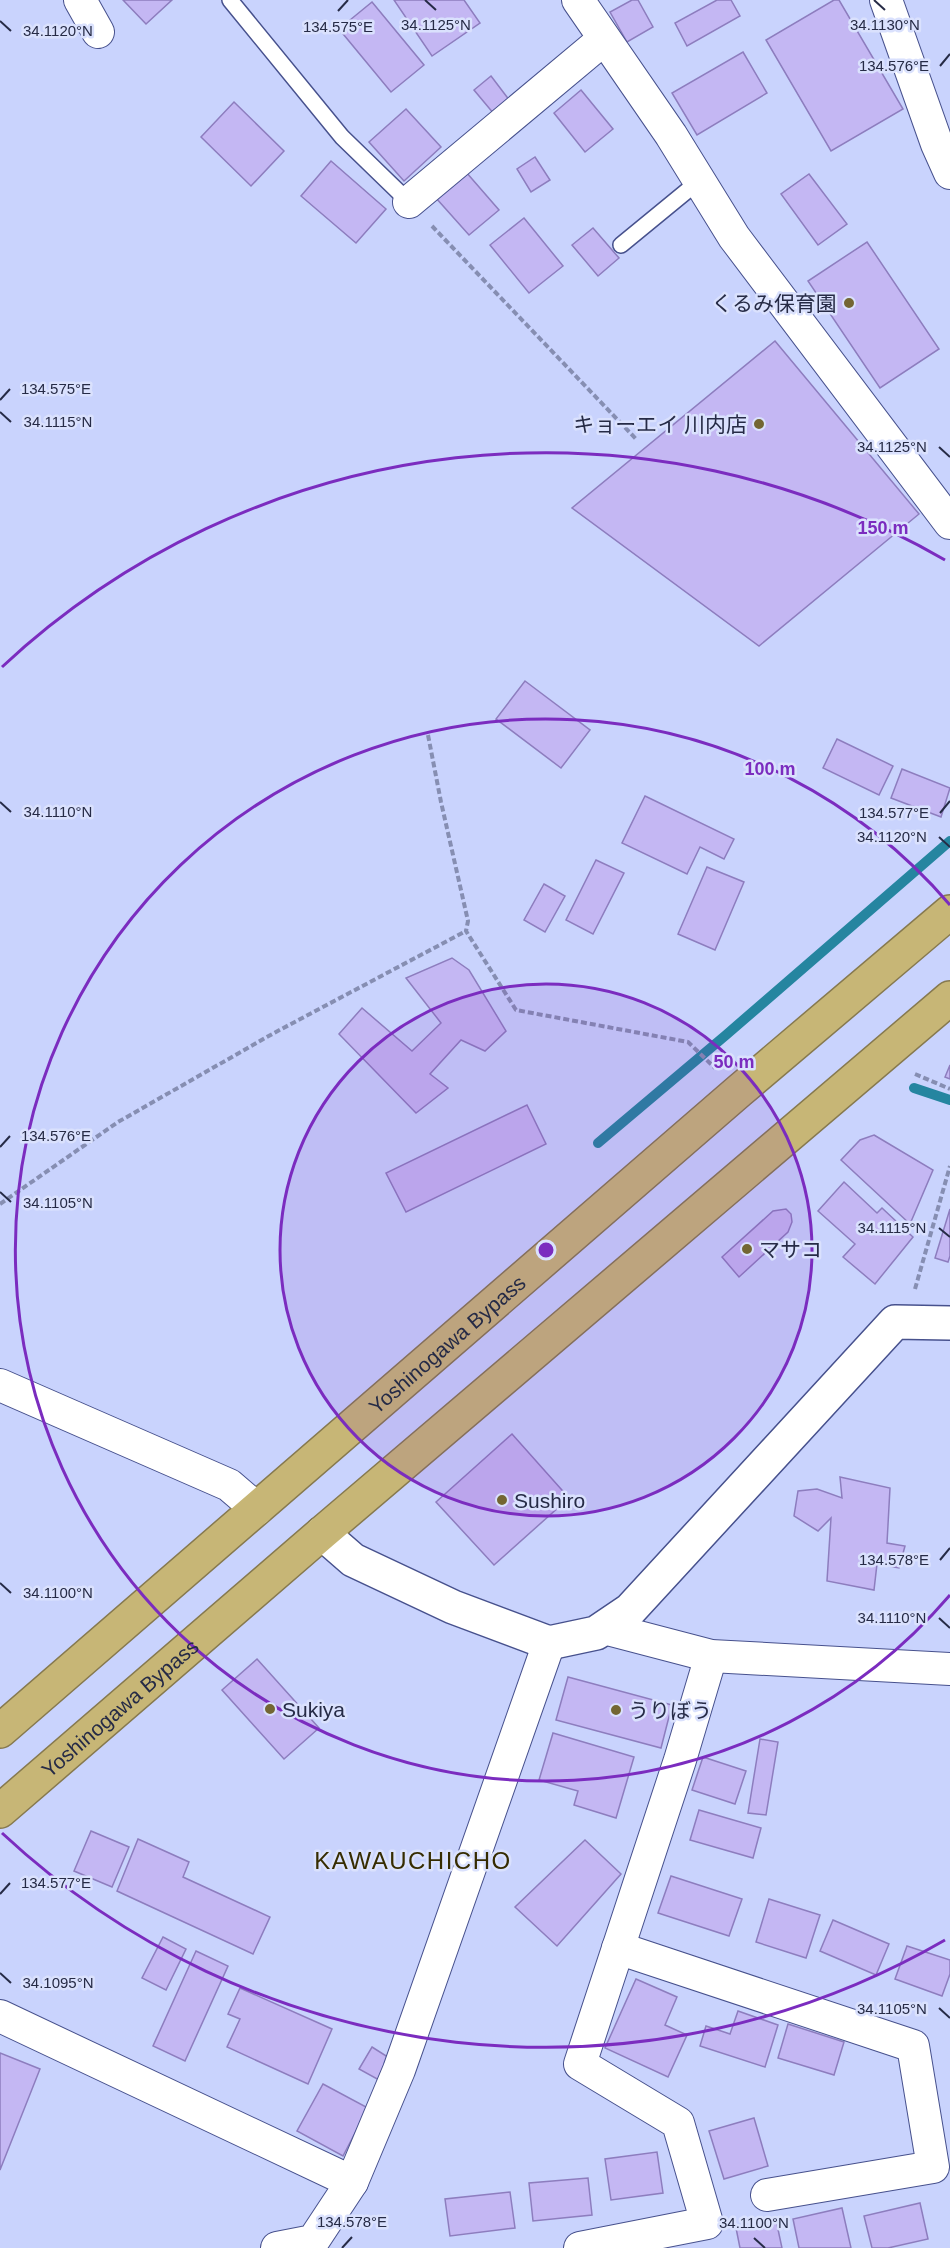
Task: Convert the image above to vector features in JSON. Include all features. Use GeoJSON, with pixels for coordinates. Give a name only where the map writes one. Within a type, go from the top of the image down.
{"type":"FeatureCollection","features":[{"type":"Feature","properties":{"kind":"highway","name":"Yoshinogawa Bypass"},"geometry":{"type":"LineString","coordinates":[[0,1731],[739,1091],[950,912]]}},
{"type":"Feature","properties":{"kind":"highway","name":"Yoshinogawa Bypass"},"geometry":{"type":"LineString","coordinates":[[0,1811],[322,1533],[950,998]]}},
{"type":"Feature","properties":{"kind":"street"},"geometry":{"type":"LineString","coordinates":[[80,0],[98,32]]}},
{"type":"Feature","properties":{"kind":"street"},"geometry":{"type":"LineString","coordinates":[[578,0],[671,135],[734,237],[950,523]]}},
{"type":"Feature","properties":{"kind":"street"},"geometry":{"type":"LineString","coordinates":[[886,0],[937,144],[950,173]]}},
{"type":"Feature","properties":{"kind":"street"},"geometry":{"type":"LineString","coordinates":[[409,202],[604,39]]}},
{"type":"Feature","properties":{"kind":"street"},"geometry":{"type":"LineString","coordinates":[[322,1533],[353,1560],[453,1607],[549,1643],[596,1633],[630,1610],[895,1322],[950,1323]]}},
{"type":"Feature","properties":{"kind":"street"},"geometry":{"type":"LineString","coordinates":[[0,1385],[229,1485],[257,1509]]}},
{"type":"Feature","properties":{"kind":"street"},"geometry":{"type":"LineString","coordinates":[[604,1628],[711,1656],[950,1669]]}},
{"type":"Feature","properties":{"kind":"street"},"geometry":{"type":"LineString","coordinates":[[277,2248],[313,2241],[352,2182],[399,2070],[549,1643]]}},
{"type":"Feature","properties":{"kind":"street"},"geometry":{"type":"LineString","coordinates":[[580,2248],[707,2223],[678,2122],[580,2064],[711,1656]]}},
{"type":"Feature","properties":{"kind":"street"},"geometry":{"type":"LineString","coordinates":[[618,1948],[913,2046],[933,2167],[767,2195]]}},
{"type":"Feature","properties":{"kind":"street"},"geometry":{"type":"LineString","coordinates":[[0,2016],[352,2182]]}},
{"type":"Feature","properties":{"kind":"lane"},"geometry":{"type":"LineString","coordinates":[[230,0],[342,137],[409,202]]}},
{"type":"Feature","properties":{"kind":"lane"},"geometry":{"type":"LineString","coordinates":[[621,245],[699,181]]}},
{"type":"Feature","properties":{"kind":"path"},"geometry":{"type":"LineString","coordinates":[[409,202],[637,440]]}},
{"type":"Feature","properties":{"kind":"path"},"geometry":{"type":"LineString","coordinates":[[428,735],[468,921],[466,931],[516,1010],[688,1042],[709,1061]]}},
{"type":"Feature","properties":{"kind":"path"},"geometry":{"type":"LineString","coordinates":[[0,1204],[118,1122],[274,1033],[466,931]]}},
{"type":"Feature","properties":{"kind":"path"},"geometry":{"type":"LineString","coordinates":[[912,1073],[950,1089]]}},
{"type":"Feature","properties":{"kind":"path"},"geometry":{"type":"LineString","coordinates":[[906,1322],[950,1166]]}},
{"type":"Feature","properties":{"kind":"building"},"geometry":{"type":"Polygon","coordinates":[[[123,0],[172,0],[146,24],[123,0]]]}},
{"type":"Feature","properties":{"kind":"building"},"geometry":{"type":"Polygon","coordinates":[[[394,0],[464,0],[480,23],[432,56],[394,0]]]}},
{"type":"Feature","properties":{"kind":"building"},"geometry":{"type":"Polygon","coordinates":[[[632,0],[638,0],[653,27],[627,42],[610,12],[632,0]]]}},
{"type":"Feature","properties":{"kind":"building"},"geometry":{"type":"Polygon","coordinates":[[[717,0],[731,0],[740,16],[687,46],[675,23],[717,0]]]}},
{"type":"Feature","properties":{"kind":"building"},"geometry":{"type":"Polygon","coordinates":[[[834,0],[839,0],[903,109],[831,151],[766,40],[834,0]]]}},
{"type":"Feature","properties":{"kind":"building"},"geometry":{"type":"Polygon","coordinates":[[[372,2],[424,65],[391,92],[339,29],[372,2]]]}},
{"type":"Feature","properties":{"kind":"building"},"geometry":{"type":"Polygon","coordinates":[[[743,52],[767,93],[697,135],[672,93],[743,52]]]}},
{"type":"Feature","properties":{"kind":"building"},"geometry":{"type":"Polygon","coordinates":[[[491,76],[510,101],[494,114],[474,90],[491,76]]]}},
{"type":"Feature","properties":{"kind":"building"},"geometry":{"type":"Polygon","coordinates":[[[581,90],[613,129],[585,152],[554,113],[581,90]]]}},
{"type":"Feature","properties":{"kind":"building"},"geometry":{"type":"Polygon","coordinates":[[[234,102],[284,151],[251,186],[201,137],[234,102]]]}},
{"type":"Feature","properties":{"kind":"building"},"geometry":{"type":"Polygon","coordinates":[[[406,109],[441,147],[404,181],[369,142],[406,109]]]}},
{"type":"Feature","properties":{"kind":"building"},"geometry":{"type":"Polygon","coordinates":[[[535,157],[550,180],[531,192],[517,169],[535,157]]]}},
{"type":"Feature","properties":{"kind":"building"},"geometry":{"type":"Polygon","coordinates":[[[331,161],[386,209],[356,243],[301,196],[331,161]]]}},
{"type":"Feature","properties":{"kind":"building"},"geometry":{"type":"Polygon","coordinates":[[[466,172],[499,210],[469,235],[436,198],[466,172]]]}},
{"type":"Feature","properties":{"kind":"building"},"geometry":{"type":"Polygon","coordinates":[[[809,174],[847,224],[818,245],[781,194],[809,174]]]}},
{"type":"Feature","properties":{"kind":"building"},"geometry":{"type":"Polygon","coordinates":[[[524,218],[563,266],[529,293],[490,245],[524,218]]]}},
{"type":"Feature","properties":{"kind":"building"},"geometry":{"type":"Polygon","coordinates":[[[593,228],[619,258],[598,276],[572,245],[593,228]]]}},
{"type":"Feature","properties":{"kind":"building"},"geometry":{"type":"Polygon","coordinates":[[[867,242],[939,349],[880,388],[808,281],[867,242]]]}},
{"type":"Feature","properties":{"kind":"building","name":"キョーエイ 川内店"},"geometry":{"type":"Polygon","coordinates":[[[775,341],[919,514],[759,646],[572,508],[775,341]]]}},
{"type":"Feature","properties":{"kind":"building"},"geometry":{"type":"Polygon","coordinates":[[[525,681],[590,730],[561,768],[496,719],[525,681]]]}},
{"type":"Feature","properties":{"kind":"building"},"geometry":{"type":"Polygon","coordinates":[[[837,739],[893,766],[879,795],[823,768],[837,739]]]}},
{"type":"Feature","properties":{"kind":"building"},"geometry":{"type":"Polygon","coordinates":[[[902,769],[950,788],[941,817],[891,798],[902,769]]]}},
{"type":"Feature","properties":{"kind":"building"},"geometry":{"type":"Polygon","coordinates":[[[645,796],[734,839],[724,859],[700,847],[687,874],[622,843],[645,796]]]}},
{"type":"Feature","properties":{"kind":"building"},"geometry":{"type":"Polygon","coordinates":[[[596,860],[624,873],[593,934],[566,920],[596,860]]]}},
{"type":"Feature","properties":{"kind":"building"},"geometry":{"type":"Polygon","coordinates":[[[707,867],[744,882],[715,950],[678,934],[707,867]]]}},
{"type":"Feature","properties":{"kind":"building"},"geometry":{"type":"Polygon","coordinates":[[[544,884],[565,896],[545,932],[524,920],[544,884]]]}},
{"type":"Feature","properties":{"kind":"building"},"geometry":{"type":"Polygon","coordinates":[[[452,958],[469,970],[506,1031],[485,1051],[461,1040],[430,1074],[448,1088],[416,1113],[339,1034],[362,1008],[412,1051],[441,1023],[406,978],[452,958]]]}},
{"type":"Feature","properties":{"kind":"building"},"geometry":{"type":"Polygon","coordinates":[[[950,1065],[950,1079],[945,1077],[950,1065]]]}},
{"type":"Feature","properties":{"kind":"building"},"geometry":{"type":"Polygon","coordinates":[[[527,1105],[546,1144],[406,1212],[386,1173],[527,1105]]]}},
{"type":"Feature","properties":{"kind":"building"},"geometry":{"type":"Polygon","coordinates":[[[874,1135],[933,1170],[910,1224],[841,1160],[860,1140],[874,1135]]]}},
{"type":"Feature","properties":{"kind":"building"},"geometry":{"type":"Polygon","coordinates":[[[844,1182],[877,1213],[882,1208],[913,1237],[875,1284],[843,1257],[855,1244],[818,1211],[844,1182]]]}},
{"type":"Feature","properties":{"kind":"building"},"geometry":{"type":"Polygon","coordinates":[[[786,1209],[791,1214],[792,1222],[788,1232],[739,1277],[722,1257],[773,1211],[786,1209]]]}},
{"type":"Feature","properties":{"kind":"building"},"geometry":{"type":"Polygon","coordinates":[[[950,1209],[950,1256],[948,1262],[935,1258],[950,1209]]]}},
{"type":"Feature","properties":{"kind":"building","name":"Sushiro"},"geometry":{"type":"Polygon","coordinates":[[[512,1434],[569,1498],[494,1565],[436,1502],[512,1434]]]}},
{"type":"Feature","properties":{"kind":"building"},"geometry":{"type":"Polygon","coordinates":[[[840,1477],[890,1488],[887,1543],[905,1546],[899,1568],[877,1564],[874,1590],[827,1581],[831,1518],[818,1531],[794,1516],[798,1491],[817,1489],[842,1498],[840,1477]]]}},
{"type":"Feature","properties":{"kind":"building","name":"Sukiya"},"geometry":{"type":"Polygon","coordinates":[[[257,1659],[319,1728],[284,1759],[222,1690],[257,1659]]]}},
{"type":"Feature","properties":{"kind":"building"},"geometry":{"type":"Polygon","coordinates":[[[568,1677],[672,1705],[661,1748],[556,1720],[568,1677]]]}},
{"type":"Feature","properties":{"kind":"building"},"geometry":{"type":"Polygon","coordinates":[[[553,1733],[634,1757],[616,1818],[574,1805],[578,1791],[539,1780],[553,1733]]]}},
{"type":"Feature","properties":{"kind":"building"},"geometry":{"type":"Polygon","coordinates":[[[760,1739],[778,1742],[766,1815],[748,1813],[760,1739]]]}},
{"type":"Feature","properties":{"kind":"building"},"geometry":{"type":"Polygon","coordinates":[[[703,1757],[746,1771],[735,1804],[692,1790],[703,1757]]]}},
{"type":"Feature","properties":{"kind":"building"},"geometry":{"type":"Polygon","coordinates":[[[699,1810],[761,1828],[753,1858],[690,1840],[699,1810]]]}},
{"type":"Feature","properties":{"kind":"building"},"geometry":{"type":"Polygon","coordinates":[[[91,1831],[129,1847],[112,1887],[74,1871],[91,1831]]]}},
{"type":"Feature","properties":{"kind":"building"},"geometry":{"type":"Polygon","coordinates":[[[138,1839],[189,1862],[183,1877],[270,1917],[253,1954],[117,1891],[138,1839]]]}},
{"type":"Feature","properties":{"kind":"building"},"geometry":{"type":"Polygon","coordinates":[[[585,1840],[621,1874],[557,1946],[515,1907],[585,1840]]]}},
{"type":"Feature","properties":{"kind":"building"},"geometry":{"type":"Polygon","coordinates":[[[671,1876],[742,1899],[729,1936],[658,1913],[671,1876]]]}},
{"type":"Feature","properties":{"kind":"building"},"geometry":{"type":"Polygon","coordinates":[[[769,1899],[820,1915],[806,1958],[756,1942],[769,1899]]]}},
{"type":"Feature","properties":{"kind":"building"},"geometry":{"type":"Polygon","coordinates":[[[833,1920],[889,1944],[876,1975],[820,1951],[833,1920]]]}},
{"type":"Feature","properties":{"kind":"building"},"geometry":{"type":"Polygon","coordinates":[[[163,1937],[186,1949],[166,1990],[142,1978],[163,1937]]]}},
{"type":"Feature","properties":{"kind":"building"},"geometry":{"type":"Polygon","coordinates":[[[907,1946],[950,1960],[950,1974],[942,1996],[895,1979],[907,1946]]]}},
{"type":"Feature","properties":{"kind":"building"},"geometry":{"type":"Polygon","coordinates":[[[196,1951],[228,1966],[185,2061],[153,2046],[196,1951]]]}},
{"type":"Feature","properties":{"kind":"building"},"geometry":{"type":"Polygon","coordinates":[[[636,1979],[677,1997],[665,2025],[687,2035],[668,2077],[605,2048],[636,1979]]]}},
{"type":"Feature","properties":{"kind":"building"},"geometry":{"type":"Polygon","coordinates":[[[240,1988],[332,2029],[308,2084],[227,2047],[240,2019],[228,2014],[240,1988]]]}},
{"type":"Feature","properties":{"kind":"building"},"geometry":{"type":"Polygon","coordinates":[[[738,2011],[778,2025],[765,2067],[700,2046],[706,2026],[730,2034],[738,2011]]]}},
{"type":"Feature","properties":{"kind":"building"},"geometry":{"type":"Polygon","coordinates":[[[788,2024],[844,2042],[834,2075],[778,2058],[788,2024]]]}},
{"type":"Feature","properties":{"kind":"building"},"geometry":{"type":"Polygon","coordinates":[[[372,2047],[391,2059],[379,2080],[359,2069],[372,2047]]]}},
{"type":"Feature","properties":{"kind":"building"},"geometry":{"type":"Polygon","coordinates":[[[0,2053],[40,2069],[0,2170],[0,2053]]]}},
{"type":"Feature","properties":{"kind":"building"},"geometry":{"type":"Polygon","coordinates":[[[323,2084],[368,2108],[343,2156],[297,2131],[323,2084]]]}},
{"type":"Feature","properties":{"kind":"building"},"geometry":{"type":"Polygon","coordinates":[[[754,2118],[768,2166],[724,2179],[709,2131],[754,2118]]]}},
{"type":"Feature","properties":{"kind":"building"},"geometry":{"type":"Polygon","coordinates":[[[657,2152],[663,2193],[611,2200],[605,2159],[657,2152]]]}},
{"type":"Feature","properties":{"kind":"building"},"geometry":{"type":"Polygon","coordinates":[[[588,2178],[592,2215],[533,2221],[529,2183],[588,2178]]]}},
{"type":"Feature","properties":{"kind":"building"},"geometry":{"type":"Polygon","coordinates":[[[510,2192],[515,2228],[450,2236],[445,2199],[510,2192]]]}},
{"type":"Feature","properties":{"kind":"building"},"geometry":{"type":"Polygon","coordinates":[[[920,2203],[928,2239],[888,2248],[872,2248],[864,2216],[920,2203]]]}},
{"type":"Feature","properties":{"kind":"building"},"geometry":{"type":"Polygon","coordinates":[[[842,2208],[851,2248],[799,2248],[793,2219],[842,2208]]]}},
{"type":"Feature","properties":{"kind":"building"},"geometry":{"type":"Polygon","coordinates":[[[776,2220],[782,2248],[740,2248],[736,2228],[776,2220]]]}},
{"type":"Feature","properties":{"kind":"waterway"},"geometry":{"type":"LineString","coordinates":[[598,1143],[950,841]]}},
{"type":"Feature","properties":{"kind":"waterway"},"geometry":{"type":"LineString","coordinates":[[914,1088],[950,1100]]}},
{"type":"Feature","properties":{"kind":"place","name":"くるみ保育園"},"geometry":{"type":"Point","coordinates":[849,303]}},
{"type":"Feature","properties":{"kind":"place","name":"キョーエイ 川内店"},"geometry":{"type":"Point","coordinates":[759,424]}},
{"type":"Feature","properties":{"kind":"place","name":"マサコ"},"geometry":{"type":"Point","coordinates":[747,1249]}},
{"type":"Feature","properties":{"kind":"place","name":"Sushiro"},"geometry":{"type":"Point","coordinates":[502,1500]}},
{"type":"Feature","properties":{"kind":"place","name":"Sukiya"},"geometry":{"type":"Point","coordinates":[270,1709]}},
{"type":"Feature","properties":{"kind":"place","name":"うりぼう"},"geometry":{"type":"Point","coordinates":[616,1710]}},
{"type":"Feature","properties":{"kind":"district","name":"KAWAUCHICHO"},"geometry":{"type":"Point","coordinates":[413,1860]}}]}
